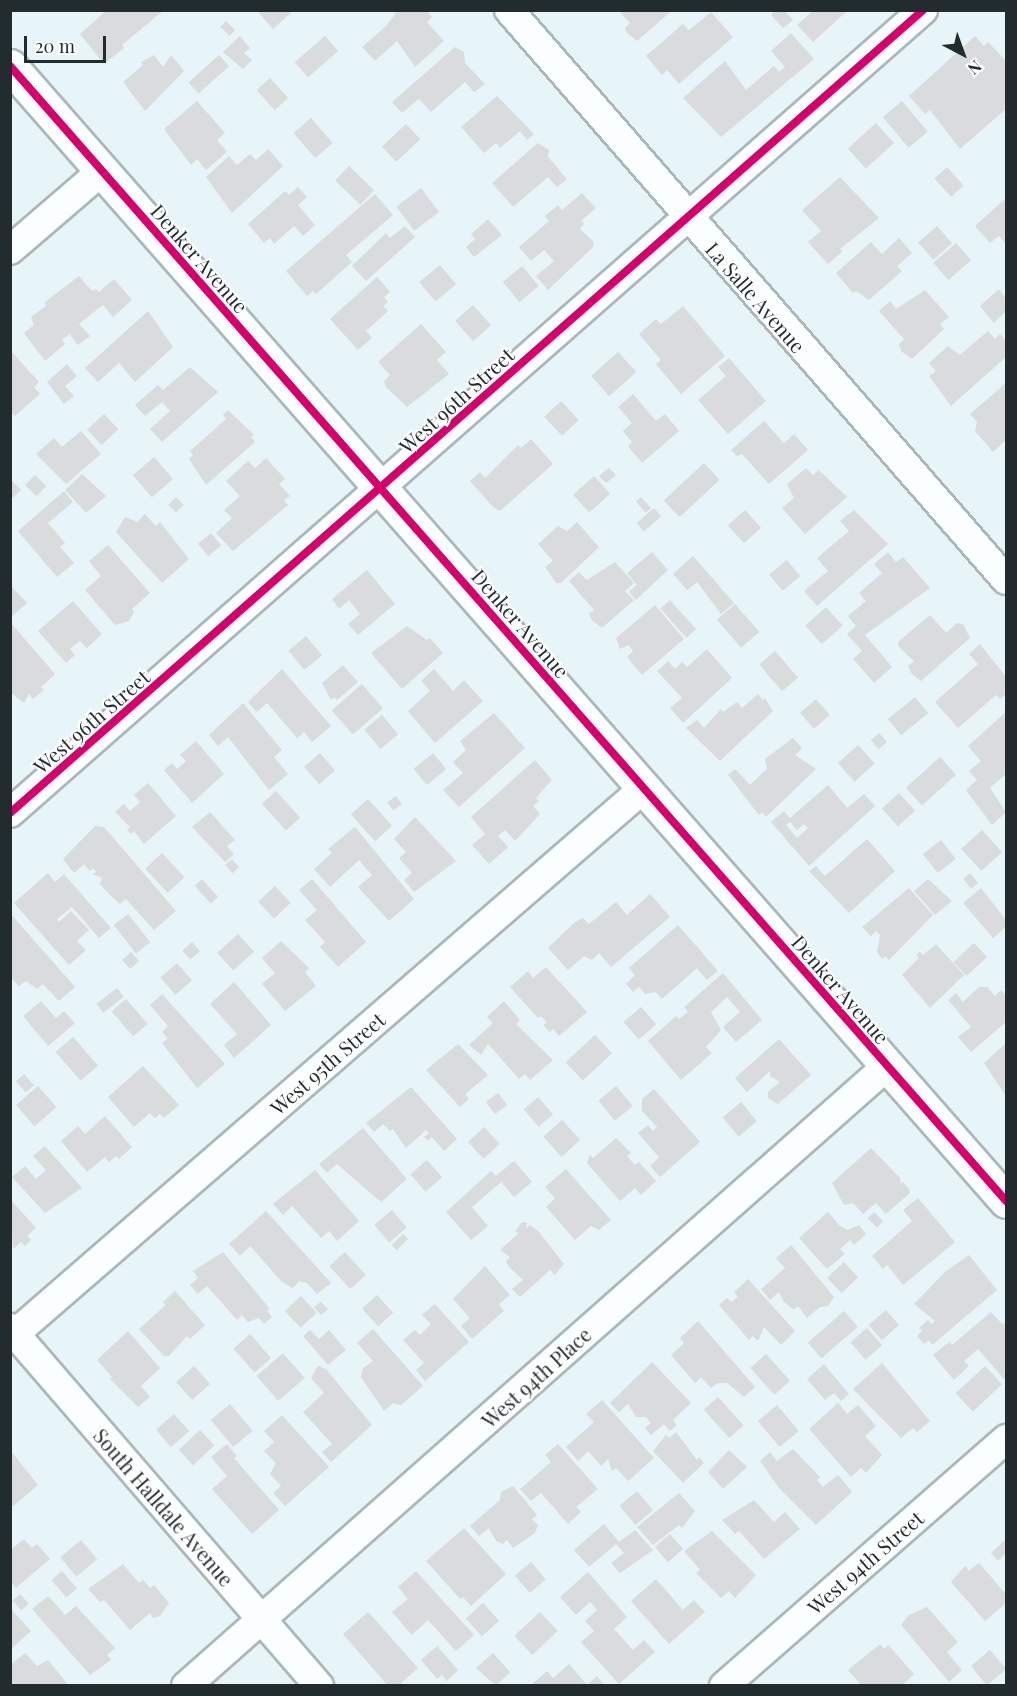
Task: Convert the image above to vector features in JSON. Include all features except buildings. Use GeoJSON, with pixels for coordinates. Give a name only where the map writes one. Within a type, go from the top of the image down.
{"type":"FeatureCollection","features":[{"type":"Feature","properties":{"kind":"street","name":"La Salle Avenue"},"geometry":{"type":"LineString","coordinates":[[509,10],[687,218],[1006,580]]}},
{"type":"Feature","properties":{"kind":"street","name":"West 96th Street"},"geometry":{"type":"LineString","coordinates":[[10,813],[923,10]]}},
{"type":"Feature","properties":{"kind":"street","name":"Denker Avenue"},"geometry":{"type":"LineString","coordinates":[[10,66],[382,488],[886,1067],[1006,1201]]}},
{"type":"Feature","properties":{"kind":"street"},"geometry":{"type":"LineString","coordinates":[[10,250],[102,171]]}},
{"type":"Feature","properties":{"kind":"street","name":"West 95th Street"},"geometry":{"type":"LineString","coordinates":[[12,1333],[644,788]]}},
{"type":"Feature","properties":{"kind":"street","name":"West 94th Place"},"geometry":{"type":"LineString","coordinates":[[186,1686],[886,1067]]}},
{"type":"Feature","properties":{"kind":"street","name":"South Halldale Avenue"},"geometry":{"type":"LineString","coordinates":[[12,1333],[319,1686]]}},
{"type":"Feature","properties":{"kind":"street","name":"West 94th Street"},"geometry":{"type":"LineString","coordinates":[[724,1686],[1006,1439]]}},
{"type":"Feature","properties":{"kind":"cycle path"},"geometry":{"type":"LineString","coordinates":[[10,813],[923,10]]}},
{"type":"Feature","properties":{"kind":"cycle path"},"geometry":{"type":"LineString","coordinates":[[10,66],[1006,1201]]}}]}
